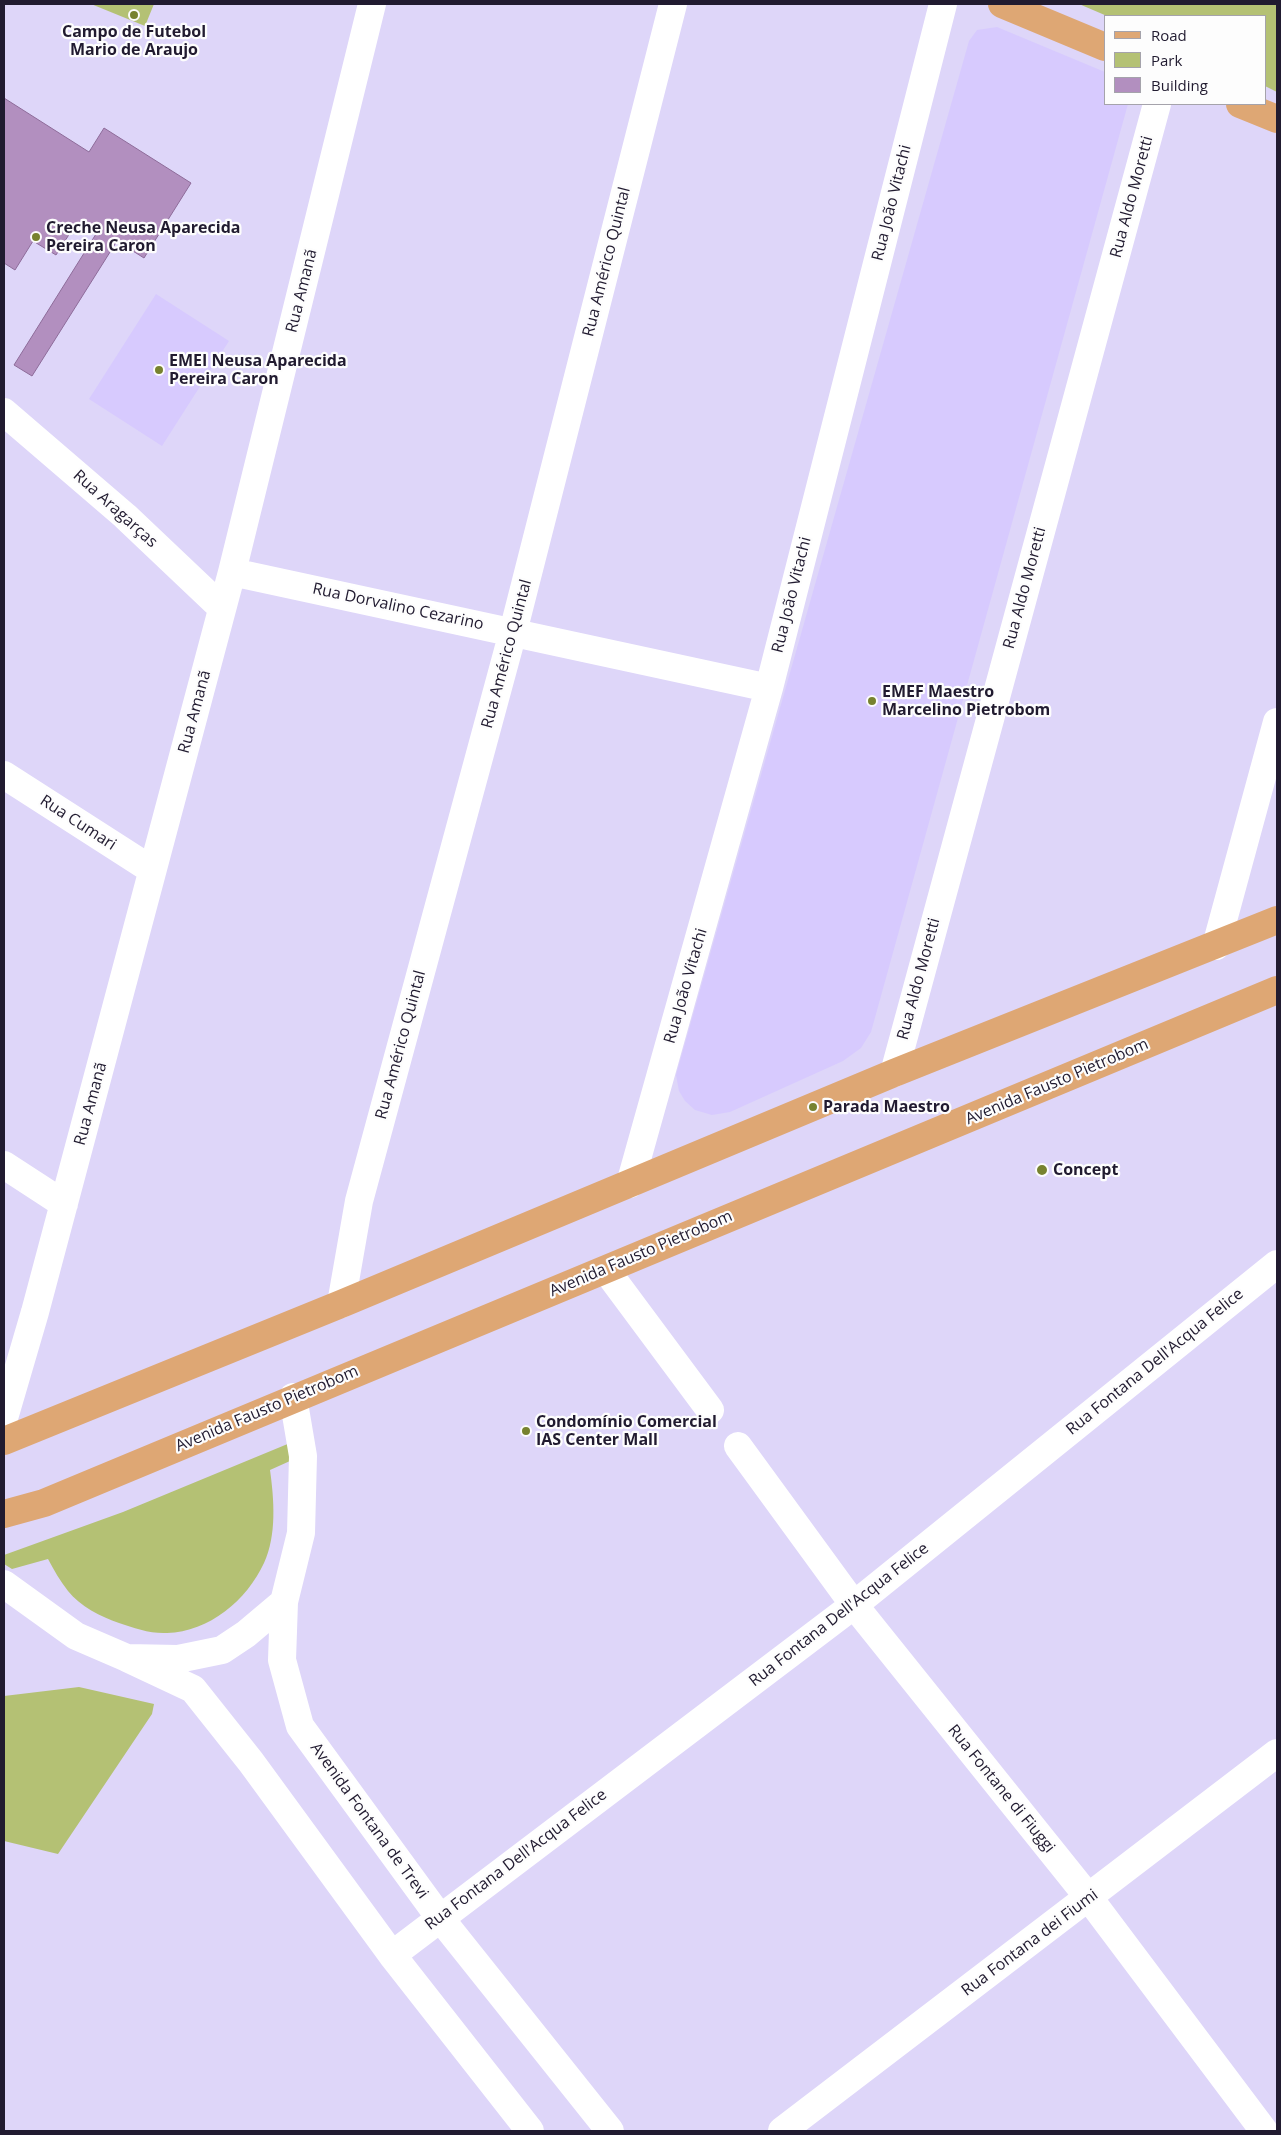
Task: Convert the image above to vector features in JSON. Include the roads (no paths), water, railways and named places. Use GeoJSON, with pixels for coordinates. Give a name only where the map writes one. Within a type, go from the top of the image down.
{"type":"FeatureCollection","features":[{"type":"Feature","properties":{"kind":"main road"},"geometry":{"type":"LineString","coordinates":[[1002,4],[1104,47]]}},
{"type":"Feature","properties":{"kind":"main road"},"geometry":{"type":"LineString","coordinates":[[1242,105],[1277,119]]}},
{"type":"Feature","properties":{"kind":"main road"},"geometry":{"type":"LineString","coordinates":[[4,1441],[342,1304],[894,1073],[1216,946],[1277,920]]}},
{"type":"Feature","properties":{"kind":"main road","name":"Avenida Fausto Pietrobom"},"geometry":{"type":"LineString","coordinates":[[4,1514],[44,1503],[294,1397],[606,1270],[1277,990]]}},
{"type":"Feature","properties":{"kind":"street","name":"Rua Amanã"},"geometry":{"type":"LineString","coordinates":[[4,1418],[10,1378],[64,1204],[232,572],[372,4]]}},
{"type":"Feature","properties":{"kind":"street","name":"Rua Américo Quintal"},"geometry":{"type":"LineString","coordinates":[[342,1304],[359,1201],[513,632],[673,4]]}},
{"type":"Feature","properties":{"kind":"street","name":"Rua João Vitachi"},"geometry":{"type":"LineString","coordinates":[[630,1184],[768,688],[943,4]]}},
{"type":"Feature","properties":{"kind":"street","name":"Rua Aldo Moretti"},"geometry":{"type":"LineString","coordinates":[[894,1073],[1157,105]]}},
{"type":"Feature","properties":{"kind":"street","name":"Rua Aragarças"},"geometry":{"type":"LineString","coordinates":[[4,412],[125,516],[222,608]]}},
{"type":"Feature","properties":{"kind":"street","name":"Rua Dorvalino Cezarino"},"geometry":{"type":"LineString","coordinates":[[232,572],[768,688]]}},
{"type":"Feature","properties":{"kind":"street"},"geometry":{"type":"LineString","coordinates":[[1216,946],[1277,722]]}},
{"type":"Feature","properties":{"kind":"street","name":"Rua Cumari"},"geometry":{"type":"LineString","coordinates":[[4,775],[152,870]]}},
{"type":"Feature","properties":{"kind":"street"},"geometry":{"type":"LineString","coordinates":[[4,1165],[64,1204]]}},
{"type":"Feature","properties":{"kind":"street","name":"Rua Fontana Dell'Acqua Felice"},"geometry":{"type":"LineString","coordinates":[[392,1955],[854,1605],[1277,1264]]}},
{"type":"Feature","properties":{"kind":"street"},"geometry":{"type":"LineString","coordinates":[[606,1270],[710,1410]]}},
{"type":"Feature","properties":{"kind":"street","name":"Avenida Fontana de Trevi"},"geometry":{"type":"LineString","coordinates":[[294,1397],[303,1456],[301,1533],[284,1602],[282,1660],[300,1726],[440,1918],[610,2131]]}},
{"type":"Feature","properties":{"kind":"street","name":"Rua Fontane di Fiuggi"},"geometry":{"type":"LineString","coordinates":[[738,1446],[854,1605],[1089,1898],[1264,2131]]}},
{"type":"Feature","properties":{"kind":"street"},"geometry":{"type":"LineString","coordinates":[[4,1584],[76,1636],[193,1689],[251,1762],[392,1955],[530,2131]]}},
{"type":"Feature","properties":{"kind":"street"},"geometry":{"type":"LineString","coordinates":[[127,1658],[178,1659],[222,1650],[246,1634],[284,1602]]}},
{"type":"Feature","properties":{"kind":"street","name":"Rua Fontana dei Fiumi"},"geometry":{"type":"LineString","coordinates":[[782,2131],[1277,1753]]}},
{"type":"Feature","properties":{"kind":"place","name":"Campo de Futebol Mario de Araujo"},"geometry":{"type":"Point","coordinates":[134,15]}},
{"type":"Feature","properties":{"kind":"place","name":"Creche Neusa Aparecida Pereira Caron"},"geometry":{"type":"Point","coordinates":[36,237]}},
{"type":"Feature","properties":{"kind":"place","name":"EMEI Neusa Aparecida Pereira Caron"},"geometry":{"type":"Point","coordinates":[159,370]}},
{"type":"Feature","properties":{"kind":"place","name":"EMEF Maestro Marcelino Pietrobom"},"geometry":{"type":"Point","coordinates":[872,701]}},
{"type":"Feature","properties":{"kind":"place","name":"Parada Maestro"},"geometry":{"type":"Point","coordinates":[813,1107]}},
{"type":"Feature","properties":{"kind":"place","name":"Concept"},"geometry":{"type":"Point","coordinates":[1042,1170]}},
{"type":"Feature","properties":{"kind":"place","name":"Condomínio Comercial IAS Center Mall"},"geometry":{"type":"Point","coordinates":[526,1431]}}]}
